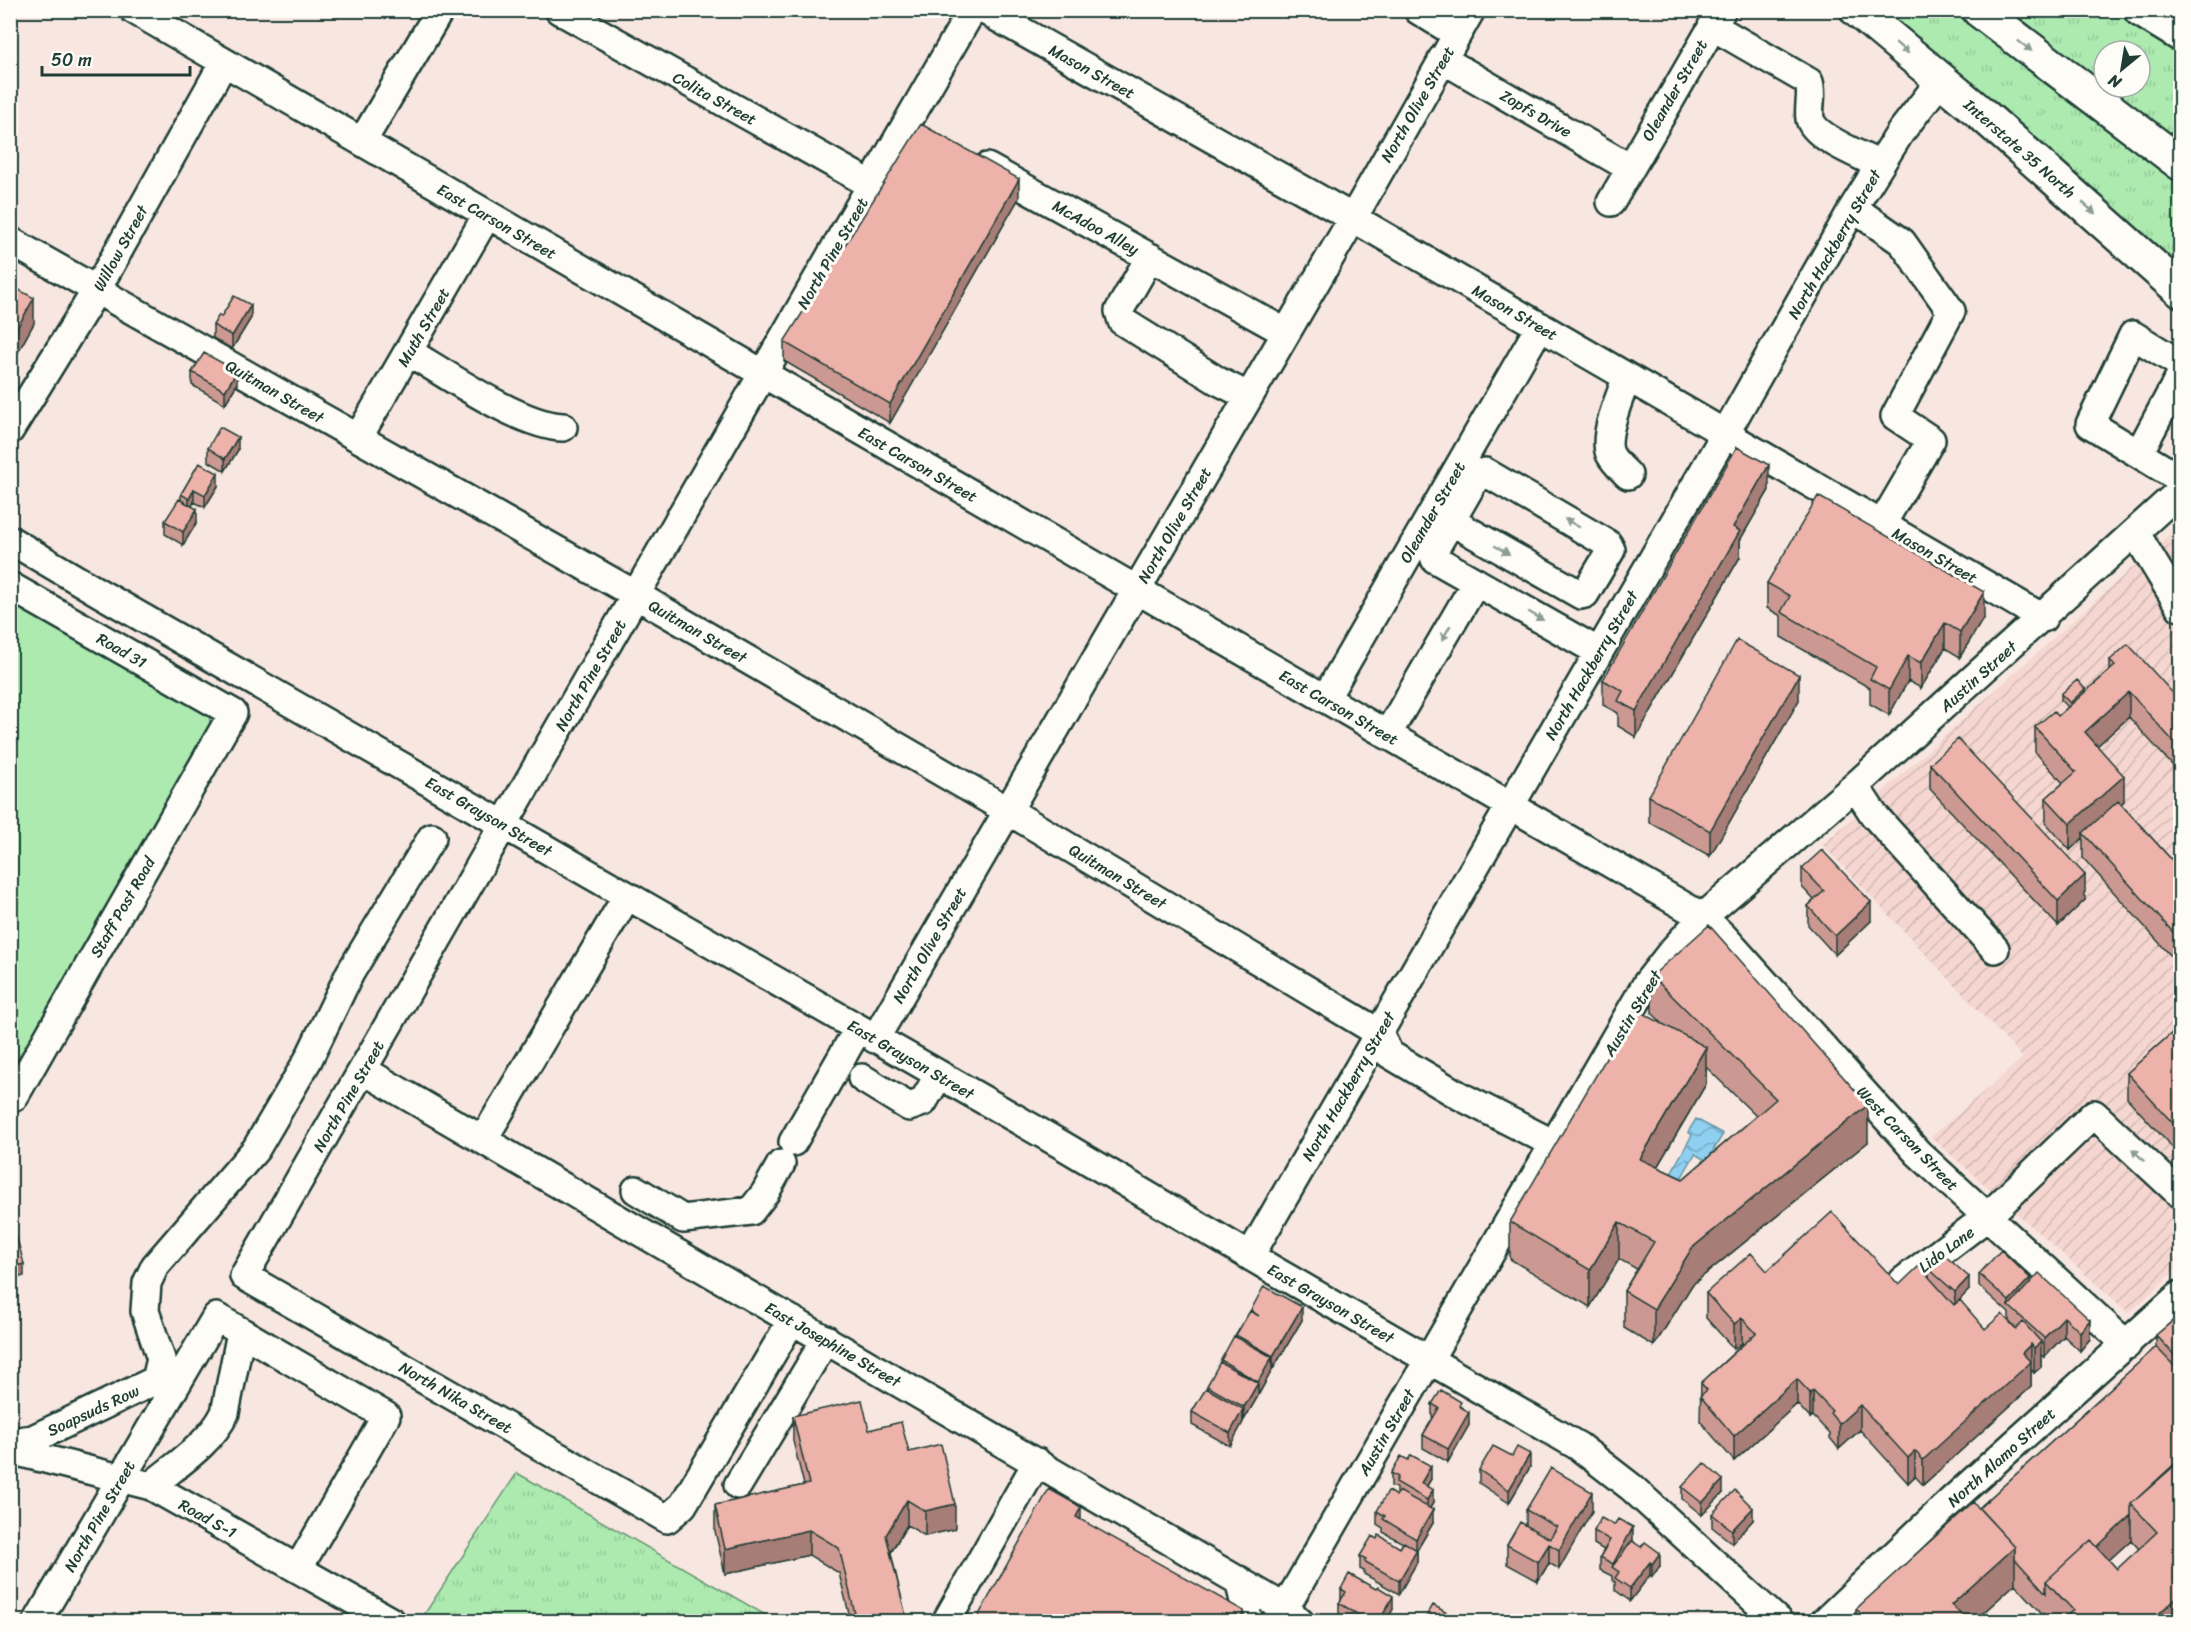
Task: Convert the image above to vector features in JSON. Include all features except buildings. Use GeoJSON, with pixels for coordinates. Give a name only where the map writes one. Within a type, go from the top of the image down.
{"type":"FeatureCollection","features":[{"type":"Feature","properties":{"kind":"main road","name":"Interstate 35 North"},"geometry":{"type":"LineString","coordinates":[[1857,10],[2067,188],[2181,290]]}},
{"type":"Feature","properties":{"kind":"main road"},"geometry":{"type":"LineString","coordinates":[[1978,10],[2181,163]]}},
{"type":"Feature","properties":{"kind":"main road"},"geometry":{"type":"LineString","coordinates":[[2141,10],[2181,34]]}},
{"type":"Feature","properties":{"kind":"street","name":"East Carson Street"},"geometry":{"type":"LineString","coordinates":[[134,10],[1703,917]]}},
{"type":"Feature","properties":{"kind":"street"},"geometry":{"type":"LineString","coordinates":[[362,142],[440,10]]}},
{"type":"Feature","properties":{"kind":"street","name":"Colita Street"},"geometry":{"type":"LineString","coordinates":[[559,10],[872,185]]}},
{"type":"Feature","properties":{"kind":"street","name":"North Pine Street"},"geometry":{"type":"LineString","coordinates":[[244,1276],[872,185],[917,129],[972,10]]}},
{"type":"Feature","properties":{"kind":"street","name":"Mason Street"},"geometry":{"type":"LineString","coordinates":[[984,10],[1353,218],[2043,618]]}},
{"type":"Feature","properties":{"kind":"street"},"geometry":{"type":"LineString","coordinates":[[1418,10],[1457,34]]}},
{"type":"Feature","properties":{"kind":"street","name":"North Olive Street"},"geometry":{"type":"LineString","coordinates":[[641,1231],[647,1196],[683,1218],[751,1211],[765,1193],[787,1153],[867,1034],[1007,810],[1353,218],[1471,10]]}},
{"type":"Feature","properties":{"kind":"street"},"geometry":{"type":"LineString","coordinates":[[1716,18],[1809,82],[1811,88],[1810,118],[1815,128],[1823,135],[1880,165]]}},
{"type":"Feature","properties":{"kind":"street","name":"Oleander Street"},"geometry":{"type":"LineString","coordinates":[[1611,202],[1716,18]]}},
{"type":"Feature","properties":{"kind":"street","name":"Zopfs Drive"},"geometry":{"type":"LineString","coordinates":[[1442,59],[1630,168]]}},
{"type":"Feature","properties":{"kind":"street","name":"Willow Street"},"geometry":{"type":"LineString","coordinates":[[10,430],[97,289],[224,63]]}},
{"type":"Feature","properties":{"kind":"street","name":"North Hackberry Street"},"geometry":{"type":"LineString","coordinates":[[1250,1256],[1853,208],[1900,133],[1941,80]]}},
{"type":"Feature","properties":{"kind":"street","name":"McAdoo Alley"},"geometry":{"type":"LineString","coordinates":[[968,157],[1285,332]]}},
{"type":"Feature","properties":{"kind":"street"},"geometry":{"type":"LineString","coordinates":[[1853,208],[1902,242],[1951,311],[1895,416],[1931,441],[1882,525]]}},
{"type":"Feature","properties":{"kind":"street","name":"Muth Street"},"geometry":{"type":"LineString","coordinates":[[358,438],[487,215]]}},
{"type":"Feature","properties":{"kind":"street","name":"Quitman Street"},"geometry":{"type":"LineString","coordinates":[[10,241],[636,595],[1007,810],[1379,1033]]}},
{"type":"Feature","properties":{"kind":"street"},"geometry":{"type":"LineString","coordinates":[[1150,257],[1119,311],[1122,321],[1218,381],[1248,396]]}},
{"type":"Feature","properties":{"kind":"street","name":"Oleander Street"},"geometry":{"type":"LineString","coordinates":[[1325,699],[1540,326]]}},
{"type":"Feature","properties":{"kind":"street"},"geometry":{"type":"LineString","coordinates":[[2181,364],[2133,334],[2090,424],[2181,479]]}},
{"type":"Feature","properties":{"kind":"street"},"geometry":{"type":"LineString","coordinates":[[408,352],[522,416],[563,428]]}},
{"type":"Feature","properties":{"kind":"street"},"geometry":{"type":"LineString","coordinates":[[2139,453],[2181,376]]}},
{"type":"Feature","properties":{"kind":"street"},"geometry":{"type":"LineString","coordinates":[[1627,377],[1608,445],[1615,461],[1628,475]]}},
{"type":"Feature","properties":{"kind":"street"},"geometry":{"type":"LineString","coordinates":[[1451,521],[1581,595],[1586,594],[1611,550],[1608,544],[1485,472],[1478,474],[1433,552],[1435,559],[1599,652]]}},
{"type":"Feature","properties":{"kind":"street","name":"Austin Street"},"geometry":{"type":"LineString","coordinates":[[1287,1617],[1428,1359],[1647,983],[1672,951],[1703,917],[1855,786],[2181,491]]}},
{"type":"Feature","properties":{"kind":"street"},"geometry":{"type":"LineString","coordinates":[[2135,532],[2181,607]]}},
{"type":"Feature","properties":{"kind":"street","name":"East Grayson Street"},"geometry":{"type":"LineString","coordinates":[[10,540],[1578,1446],[1631,1486],[1779,1622]]}},
{"type":"Feature","properties":{"kind":"street"},"geometry":{"type":"LineString","coordinates":[[1599,570],[1634,591]]}},
{"type":"Feature","properties":{"kind":"street"},"geometry":{"type":"LineString","coordinates":[[1387,735],[1476,582]]}},
{"type":"Feature","properties":{"kind":"street","name":"Road 31"},"geometry":{"type":"LineString","coordinates":[[10,586],[233,713]]}},
{"type":"Feature","properties":{"kind":"street","name":"Staff Post Road"},"geometry":{"type":"LineString","coordinates":[[10,1100],[14,1097],[233,713]]}},
{"type":"Feature","properties":{"kind":"street"},"geometry":{"type":"LineString","coordinates":[[1855,786],[1874,815],[1995,949]]}},
{"type":"Feature","properties":{"kind":"street"},"geometry":{"type":"LineString","coordinates":[[165,1385],[161,1359],[145,1311],[147,1283],[155,1266],[256,1149],[308,1060],[350,973],[432,837]]}},
{"type":"Feature","properties":{"kind":"street"},"geometry":{"type":"LineString","coordinates":[[483,1140],[627,896]]}},
{"type":"Feature","properties":{"kind":"street","name":"West Carson Street"},"geometry":{"type":"LineString","coordinates":[[1703,917],[1723,936],[1918,1153],[2127,1344]]}},
{"type":"Feature","properties":{"kind":"street"},"geometry":{"type":"LineString","coordinates":[[1379,1033],[1389,1054],[1460,1096],[1554,1144]]}},
{"type":"Feature","properties":{"kind":"street","name":"East Josephine Street"},"geometry":{"type":"LineString","coordinates":[[363,1070],[792,1320],[826,1339],[926,1386],[1036,1462],[1239,1580],[1287,1617]]}},
{"type":"Feature","properties":{"kind":"street"},"geometry":{"type":"LineString","coordinates":[[862,1078],[909,1107],[923,1102],[939,1075]]}},
{"type":"Feature","properties":{"kind":"street","name":"Lido Lane"},"geometry":{"type":"LineString","coordinates":[[1903,1281],[1988,1216],[2094,1114],[2181,1194]]}},
{"type":"Feature","properties":{"kind":"street","name":"North Nika Street"},"geometry":{"type":"LineString","coordinates":[[244,1276],[667,1519],[683,1505],[792,1320]]}},
{"type":"Feature","properties":{"kind":"street","name":"North Alamo Street"},"geometry":{"type":"LineString","coordinates":[[1824,1622],[1950,1502],[2181,1295]]}},
{"type":"Feature","properties":{"kind":"street","name":"North Pine Street"},"geometry":{"type":"LineString","coordinates":[[37,1622],[122,1478],[165,1385],[216,1317],[241,1332]]}},
{"type":"Feature","properties":{"kind":"street"},"geometry":{"type":"LineString","coordinates":[[151,1486],[209,1437],[220,1423],[225,1413],[241,1332],[386,1416],[298,1569]]}},
{"type":"Feature","properties":{"kind":"street"},"geometry":{"type":"LineString","coordinates":[[738,1485],[826,1339]]}},
{"type":"Feature","properties":{"kind":"street","name":"Soapsuds Row"},"geometry":{"type":"LineString","coordinates":[[10,1442],[33,1439],[165,1385]]}},
{"type":"Feature","properties":{"kind":"street","name":"Road S-1"},"geometry":{"type":"LineString","coordinates":[[10,1450],[151,1486],[392,1622]]}},
{"type":"Feature","properties":{"kind":"street"},"geometry":{"type":"LineString","coordinates":[[946,1622],[1036,1462]]}},
{"type":"Feature","properties":{"kind":"street"},"geometry":{"type":"LineString","coordinates":[[1239,1580],[1250,1622]]}},
{"type":"Feature","properties":{"kind":"shaded area"},"geometry":{"type":"Polygon","coordinates":[[[2180,525],[2180,1266],[2129,1313],[1931,1137],[2023,1058],[1823,845],[2180,525]]]}},
{"type":"Feature","properties":{"kind":"green space"},"geometry":{"type":"Polygon","coordinates":[[[1875,11],[2180,11],[2180,278],[1875,11]]]}},
{"type":"Feature","properties":{"kind":"green space"},"geometry":{"type":"Polygon","coordinates":[[[11,599],[191,701],[209,716],[211,728],[11,1077],[11,599]]]}},
{"type":"Feature","properties":{"kind":"green space"},"geometry":{"type":"Polygon","coordinates":[[[517,1473],[776,1621],[420,1621],[517,1473]]]}},
{"type":"Feature","properties":{"kind":"water"},"geometry":{"type":"Polygon","coordinates":[[[1696,1119],[1723,1134],[1707,1161],[1695,1154],[1676,1187],[1666,1182],[1692,1135],[1688,1132],[1696,1119]]]}}]}
